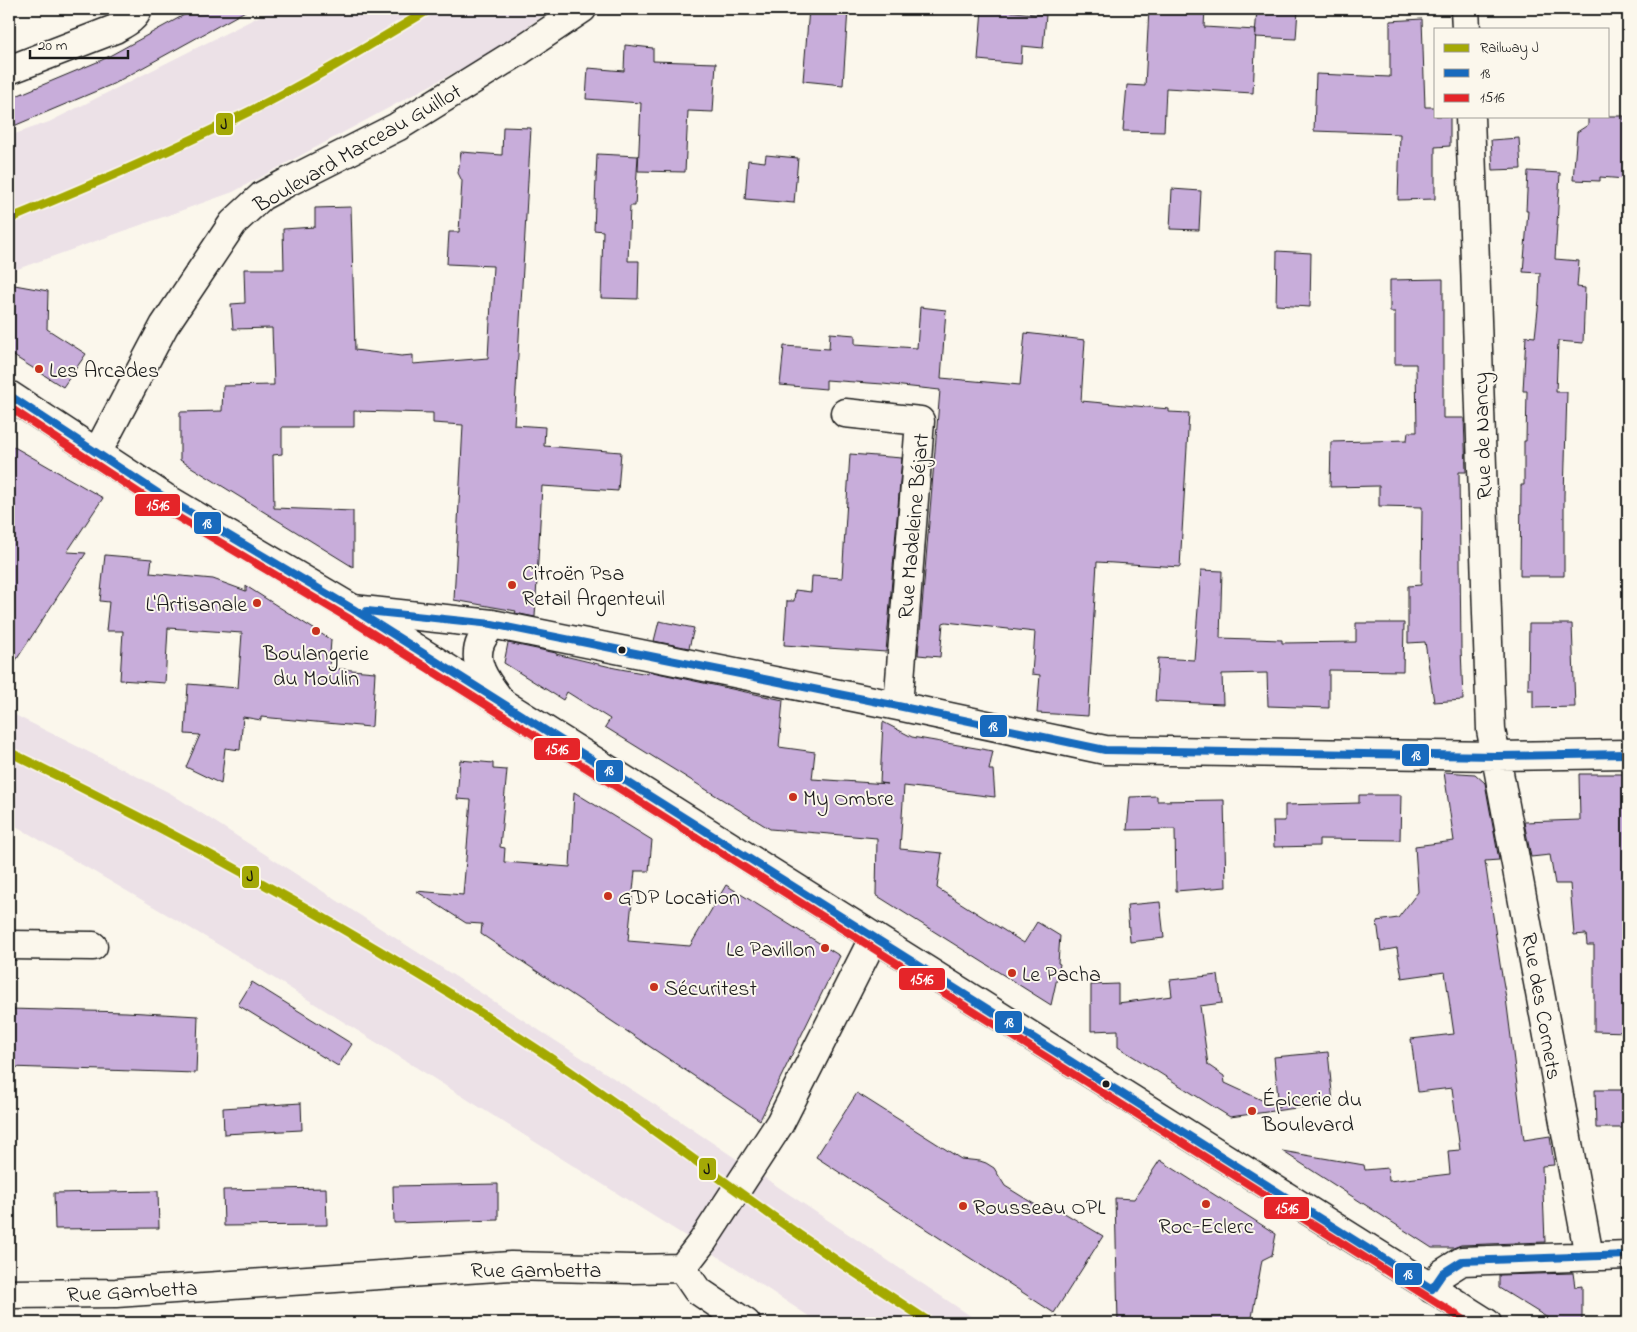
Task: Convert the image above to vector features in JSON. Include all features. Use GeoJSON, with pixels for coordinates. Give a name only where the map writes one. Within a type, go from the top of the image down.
{"type":"FeatureCollection","features":[{"type":"Feature","properties":{"kind":"street"},"geometry":{"type":"LineString","coordinates":[[9,70],[114,29],[129,20],[137,13],[138,9]]}},
{"type":"Feature","properties":{"kind":"street","name":"Boulevard Marceau Guillot"},"geometry":{"type":"LineString","coordinates":[[97,453],[164,326],[233,223],[262,196],[397,128],[582,9]]}},
{"type":"Feature","properties":{"kind":"street"},"geometry":{"type":"LineString","coordinates":[[1466,9],[1466,28]]}},
{"type":"Feature","properties":{"kind":"street","name":"Rue de Nancy"},"geometry":{"type":"LineString","coordinates":[[1470,118],[1491,730],[1497,756]]}},
{"type":"Feature","properties":{"kind":"street"},"geometry":{"type":"LineString","coordinates":[[9,395],[164,497],[353,609],[1487,1323]]}},
{"type":"Feature","properties":{"kind":"street","name":"Rue Madeleine Béjart"},"geometry":{"type":"LineString","coordinates":[[846,413],[920,421],[898,706]]}},
{"type":"Feature","properties":{"kind":"street"},"geometry":{"type":"LineString","coordinates":[[353,609],[492,624],[898,706],[1104,750],[1497,756],[1628,754]]}},
{"type":"Feature","properties":{"kind":"street"},"geometry":{"type":"LineString","coordinates":[[492,624],[481,641],[478,662],[483,676],[503,704]]}},
{"type":"Feature","properties":{"kind":"street","name":"Rue des Cornets"},"geometry":{"type":"LineString","coordinates":[[1497,756],[1589,1256]]}},
{"type":"Feature","properties":{"kind":"street"},"geometry":{"type":"LineString","coordinates":[[746,1323],[698,1290],[682,1268],[703,1241],[780,1123],[874,937]]}},
{"type":"Feature","properties":{"kind":"street"},"geometry":{"type":"LineString","coordinates":[[9,945],[93,946]]}},
{"type":"Feature","properties":{"kind":"street"},"geometry":{"type":"LineString","coordinates":[[1432,1289],[1443,1273],[1462,1262],[1628,1255]]}},
{"type":"Feature","properties":{"kind":"street","name":"Rue Gambetta"},"geometry":{"type":"LineString","coordinates":[[9,1294],[116,1293],[511,1266],[632,1269],[682,1268]]}},
{"type":"Feature","properties":{"kind":"shaded area"},"geometry":{"type":"Polygon","coordinates":[[[274,9],[552,9],[494,51],[233,192],[9,272],[9,136],[49,122],[274,9]]]}},
{"type":"Feature","properties":{"kind":"shaded area"},"geometry":{"type":"Polygon","coordinates":[[[9,712],[170,793],[671,1115],[981,1323],[819,1323],[730,1264],[248,962],[9,822],[9,712]]]}},
{"type":"Feature","properties":{"kind":"building"},"geometry":{"type":"Polygon","coordinates":[[[195,9],[249,9],[113,84],[9,128],[9,99],[102,60],[195,9]]]}},
{"type":"Feature","properties":{"kind":"building"},"geometry":{"type":"Polygon","coordinates":[[[809,9],[848,9],[843,85],[803,81],[809,9]]]}},
{"type":"Feature","properties":{"kind":"building"},"geometry":{"type":"Polygon","coordinates":[[[982,9],[1046,15],[1043,48],[1022,46],[1021,64],[978,60],[982,9]]]}},
{"type":"Feature","properties":{"kind":"building"},"geometry":{"type":"Polygon","coordinates":[[[1149,9],[1205,9],[1204,27],[1256,30],[1253,93],[1166,88],[1164,132],[1123,131],[1127,85],[1145,86],[1149,9]]]}},
{"type":"Feature","properties":{"kind":"building"},"geometry":{"type":"Polygon","coordinates":[[[1257,9],[1298,9],[1296,39],[1255,37],[1257,9]]]}},
{"type":"Feature","properties":{"kind":"building"},"geometry":{"type":"Polygon","coordinates":[[[1422,19],[1425,107],[1434,107],[1434,118],[1450,118],[1450,146],[1435,147],[1435,199],[1398,200],[1400,134],[1314,131],[1316,74],[1390,77],[1390,21],[1422,19]]]}},
{"type":"Feature","properties":{"kind":"building"},"geometry":{"type":"Polygon","coordinates":[[[625,45],[653,48],[653,61],[716,63],[713,112],[688,111],[685,172],[638,171],[641,103],[586,99],[588,68],[624,71],[625,45]]]}},
{"type":"Feature","properties":{"kind":"building"},"geometry":{"type":"Polygon","coordinates":[[[1624,116],[1624,120],[1628,120],[1625,179],[1600,177],[1600,181],[1573,180],[1577,132],[1588,125],[1588,118],[1624,116]]]}},
{"type":"Feature","properties":{"kind":"building"},"geometry":{"type":"Polygon","coordinates":[[[503,127],[531,128],[514,425],[545,427],[544,446],[621,452],[618,491],[542,486],[535,617],[515,613],[516,611],[454,600],[463,425],[433,423],[433,413],[354,411],[354,427],[282,427],[282,454],[273,455],[274,508],[353,511],[353,567],[180,460],[180,412],[222,411],[223,386],[274,385],[272,328],[233,329],[231,304],[245,303],[244,269],[284,269],[283,229],[315,227],[315,208],[351,207],[355,350],[401,356],[413,355],[413,364],[488,358],[493,266],[447,264],[449,232],[459,232],[462,181],[458,173],[461,152],[502,155],[503,127]]]}},
{"type":"Feature","properties":{"kind":"building"},"geometry":{"type":"Polygon","coordinates":[[[1519,138],[1521,169],[1493,170],[1491,140],[1519,138]]]}},
{"type":"Feature","properties":{"kind":"building"},"geometry":{"type":"Polygon","coordinates":[[[597,154],[638,156],[635,206],[630,206],[628,261],[639,261],[638,299],[601,298],[603,231],[594,230],[597,154]]]}},
{"type":"Feature","properties":{"kind":"building"},"geometry":{"type":"Polygon","coordinates":[[[766,155],[798,158],[794,203],[745,199],[748,160],[765,162],[766,155]]]}},
{"type":"Feature","properties":{"kind":"building"},"geometry":{"type":"Polygon","coordinates":[[[1528,171],[1560,173],[1555,259],[1579,261],[1577,287],[1585,288],[1583,343],[1558,341],[1556,392],[1567,392],[1564,576],[1520,576],[1521,485],[1524,485],[1524,441],[1526,441],[1527,391],[1523,391],[1526,336],[1535,337],[1540,273],[1523,272],[1528,211],[1526,211],[1528,171]]]}},
{"type":"Feature","properties":{"kind":"building"},"geometry":{"type":"Polygon","coordinates":[[[1172,189],[1201,191],[1199,230],[1170,229],[1172,189]]]}},
{"type":"Feature","properties":{"kind":"building"},"geometry":{"type":"Polygon","coordinates":[[[1277,251],[1311,253],[1310,307],[1276,305],[1277,251]]]}},
{"type":"Feature","properties":{"kind":"building"},"geometry":{"type":"Polygon","coordinates":[[[1443,279],[1443,418],[1464,418],[1466,472],[1459,472],[1463,700],[1434,702],[1425,642],[1408,643],[1408,586],[1421,585],[1422,507],[1379,506],[1379,486],[1330,487],[1331,442],[1407,440],[1408,432],[1417,432],[1416,364],[1395,364],[1395,312],[1390,312],[1390,280],[1443,279]]]}},
{"type":"Feature","properties":{"kind":"building"},"geometry":{"type":"Polygon","coordinates":[[[9,284],[48,291],[47,329],[86,354],[63,387],[9,353],[9,284]]]}},
{"type":"Feature","properties":{"kind":"building"},"geometry":{"type":"Polygon","coordinates":[[[920,307],[946,310],[941,378],[1020,385],[1025,333],[1085,340],[1081,401],[1169,409],[1169,412],[1189,413],[1180,567],[1097,562],[1088,716],[1037,713],[1040,675],[1032,674],[1035,632],[946,622],[943,623],[940,657],[918,655],[940,390],[826,380],[826,389],[780,385],[784,346],[829,349],[830,333],[855,335],[855,344],[917,348],[920,307]]]}},
{"type":"Feature","properties":{"kind":"building"},"geometry":{"type":"Polygon","coordinates":[[[9,444],[103,498],[67,552],[86,553],[9,671],[9,444]]]}},
{"type":"Feature","properties":{"kind":"building"},"geometry":{"type":"Polygon","coordinates":[[[850,454],[902,458],[886,652],[784,645],[787,601],[794,601],[795,590],[811,592],[812,576],[842,578],[850,454]]]}},
{"type":"Feature","properties":{"kind":"building"},"geometry":{"type":"Polygon","coordinates":[[[105,555],[152,559],[150,573],[213,579],[246,591],[246,586],[331,640],[329,668],[375,672],[372,726],[261,717],[261,720],[243,717],[240,750],[225,748],[221,784],[186,767],[200,735],[185,734],[188,684],[238,688],[242,633],[168,628],[165,683],[120,680],[123,631],[106,631],[109,602],[100,601],[105,555]]]}},
{"type":"Feature","properties":{"kind":"building"},"geometry":{"type":"Polygon","coordinates":[[[1201,570],[1222,571],[1220,638],[1282,640],[1282,643],[1356,642],[1356,623],[1404,623],[1403,671],[1329,670],[1329,708],[1268,706],[1267,673],[1222,674],[1223,704],[1155,701],[1158,658],[1194,660],[1201,570]]]}},
{"type":"Feature","properties":{"kind":"building"},"geometry":{"type":"Polygon","coordinates":[[[659,621],[694,628],[689,648],[654,641],[659,621]]]}},
{"type":"Feature","properties":{"kind":"building"},"geometry":{"type":"Polygon","coordinates":[[[1529,624],[1572,624],[1575,707],[1533,708],[1533,689],[1528,689],[1529,624]]]}},
{"type":"Feature","properties":{"kind":"building"},"geometry":{"type":"Polygon","coordinates":[[[508,643],[615,668],[648,674],[648,671],[783,700],[779,747],[815,752],[812,779],[888,784],[880,783],[883,722],[912,737],[993,751],[989,770],[993,770],[995,797],[904,786],[900,849],[942,853],[937,888],[1024,943],[1037,922],[1060,936],[1058,963],[1060,964],[1051,1005],[876,895],[877,838],[770,829],[605,727],[610,719],[567,692],[563,700],[504,663],[508,643]]]}},
{"type":"Feature","properties":{"kind":"building"},"geometry":{"type":"Polygon","coordinates":[[[460,760],[493,763],[493,769],[507,770],[500,847],[505,848],[504,862],[570,867],[574,792],[652,840],[649,871],[635,871],[628,941],[690,946],[726,885],[840,956],[760,1120],[481,934],[482,924],[466,923],[416,891],[463,895],[471,800],[457,799],[460,760]]]}},
{"type":"Feature","properties":{"kind":"building"},"geometry":{"type":"Polygon","coordinates":[[[1444,772],[1475,774],[1485,783],[1499,860],[1485,861],[1506,998],[1524,1140],[1550,1136],[1554,1165],[1542,1166],[1545,1242],[1432,1248],[1282,1151],[1364,1165],[1365,1170],[1388,1168],[1389,1181],[1450,1174],[1448,1151],[1460,1150],[1452,1088],[1418,1092],[1411,1039],[1454,1034],[1445,972],[1402,978],[1397,948],[1381,951],[1377,921],[1398,918],[1418,892],[1415,846],[1454,841],[1444,772]]]}},
{"type":"Feature","properties":{"kind":"building"},"geometry":{"type":"Polygon","coordinates":[[[1579,774],[1628,774],[1628,1032],[1594,1031],[1594,945],[1587,945],[1586,934],[1574,935],[1570,884],[1555,884],[1550,855],[1531,857],[1524,822],[1580,820],[1579,774]]]}},
{"type":"Feature","properties":{"kind":"building"},"geometry":{"type":"Polygon","coordinates":[[[1359,795],[1401,795],[1400,840],[1319,839],[1319,846],[1274,847],[1273,821],[1285,821],[1285,805],[1359,803],[1359,795]]]}},
{"type":"Feature","properties":{"kind":"building"},"geometry":{"type":"Polygon","coordinates":[[[1157,796],[1157,801],[1224,800],[1226,887],[1176,891],[1175,829],[1127,830],[1130,797],[1157,796]]]}},
{"type":"Feature","properties":{"kind":"building"},"geometry":{"type":"Polygon","coordinates":[[[1160,902],[1164,938],[1130,942],[1127,905],[1160,902]]]}},
{"type":"Feature","properties":{"kind":"building"},"geometry":{"type":"Polygon","coordinates":[[[1218,975],[1222,1003],[1200,1006],[1208,1065],[1224,1076],[1225,1083],[1279,1108],[1274,1057],[1328,1052],[1333,1103],[1230,1117],[1118,1047],[1118,1030],[1091,1031],[1091,985],[1118,984],[1118,1003],[1172,996],[1170,980],[1218,975]]]}},
{"type":"Feature","properties":{"kind":"building"},"geometry":{"type":"Polygon","coordinates":[[[252,982],[352,1044],[338,1066],[238,1005],[252,982]]]}},
{"type":"Feature","properties":{"kind":"building"},"geometry":{"type":"Polygon","coordinates":[[[9,1009],[198,1016],[196,1073],[9,1067],[9,1009]]]}},
{"type":"Feature","properties":{"kind":"building"},"geometry":{"type":"Polygon","coordinates":[[[1595,1090],[1628,1090],[1628,1128],[1596,1128],[1595,1090]]]}},
{"type":"Feature","properties":{"kind":"building","name":"Rousseau OPL"},"geometry":{"type":"Polygon","coordinates":[[[857,1093],[961,1159],[980,1161],[994,1168],[1005,1186],[1042,1209],[1046,1202],[1103,1236],[1054,1313],[816,1157],[857,1093]]]}},
{"type":"Feature","properties":{"kind":"building"},"geometry":{"type":"Polygon","coordinates":[[[301,1103],[302,1130],[224,1134],[223,1108],[301,1103]]]}},
{"type":"Feature","properties":{"kind":"building"},"geometry":{"type":"Polygon","coordinates":[[[1160,1160],[1276,1234],[1272,1255],[1262,1260],[1251,1323],[1118,1323],[1115,1198],[1134,1199],[1160,1160]]]}},
{"type":"Feature","properties":{"kind":"building"},"geometry":{"type":"Polygon","coordinates":[[[498,1184],[498,1220],[394,1223],[393,1186],[498,1184]]]}},
{"type":"Feature","properties":{"kind":"building"},"geometry":{"type":"Polygon","coordinates":[[[326,1188],[327,1225],[224,1226],[223,1190],[326,1188]]]}},
{"type":"Feature","properties":{"kind":"building"},"geometry":{"type":"Polygon","coordinates":[[[158,1191],[159,1228],[55,1229],[54,1193],[158,1191]]]}},
{"type":"Feature","properties":{"kind":"building"},"geometry":{"type":"Polygon","coordinates":[[[1573,1273],[1575,1287],[1582,1286],[1582,1323],[1556,1323],[1499,1288],[1499,1275],[1573,1273]]]}},
{"type":"Feature","properties":{"kind":"rail line","name":"J"},"geometry":{"type":"LineString","coordinates":[[9,219],[153,158],[263,105],[430,9]]}},
{"type":"Feature","properties":{"kind":"rail line","name":"J"},"geometry":{"type":"LineString","coordinates":[[9,752],[211,855],[344,929],[409,968],[537,1049],[788,1227],[931,1323]]}},
{"type":"Feature","properties":{"kind":"transit line","name":"18"},"geometry":{"type":"LineString","coordinates":[[9,395],[164,497],[353,609],[1432,1289],[1443,1273],[1462,1261],[1628,1255]]}},
{"type":"Feature","properties":{"kind":"transit line","name":"1516"},"geometry":{"type":"LineString","coordinates":[[9,407],[159,506],[348,618],[1469,1323]]}},
{"type":"Feature","properties":{"kind":"transit line","name":"18"},"geometry":{"type":"LineString","coordinates":[[367,611],[492,624],[1105,750],[1497,756],[1628,754]]}},
{"type":"Feature","properties":{"kind":"place","name":"Les Arcades"},"geometry":{"type":"Point","coordinates":[39,369]}},
{"type":"Feature","properties":{"kind":"place","name":"Citroën Psa Retail Argenteuil"},"geometry":{"type":"Point","coordinates":[512,585]}},
{"type":"Feature","properties":{"kind":"place","name":"L'Artisanale"},"geometry":{"type":"Point","coordinates":[257,603]}},
{"type":"Feature","properties":{"kind":"place","name":"Boulangerie du Moulin"},"geometry":{"type":"Point","coordinates":[316,631]}},
{"type":"Feature","properties":{"kind":"place","name":"My Ombre"},"geometry":{"type":"Point","coordinates":[793,797]}},
{"type":"Feature","properties":{"kind":"place","name":"GDP Location"},"geometry":{"type":"Point","coordinates":[608,896]}},
{"type":"Feature","properties":{"kind":"place","name":"Le Pavillon"},"geometry":{"type":"Point","coordinates":[825,948]}},
{"type":"Feature","properties":{"kind":"place","name":"Le Pacha"},"geometry":{"type":"Point","coordinates":[1012,973]}},
{"type":"Feature","properties":{"kind":"place","name":"Sécuritest"},"geometry":{"type":"Point","coordinates":[654,987]}},
{"type":"Feature","properties":{"kind":"place","name":"Épicerie du Boulevard"},"geometry":{"type":"Point","coordinates":[1252,1111]}},
{"type":"Feature","properties":{"kind":"place","name":"Roc-Eclerc"},"geometry":{"type":"Point","coordinates":[1206,1204]}},
{"type":"Feature","properties":{"kind":"place","name":"Rousseau OPL"},"geometry":{"type":"Point","coordinates":[963,1206]}}]}
